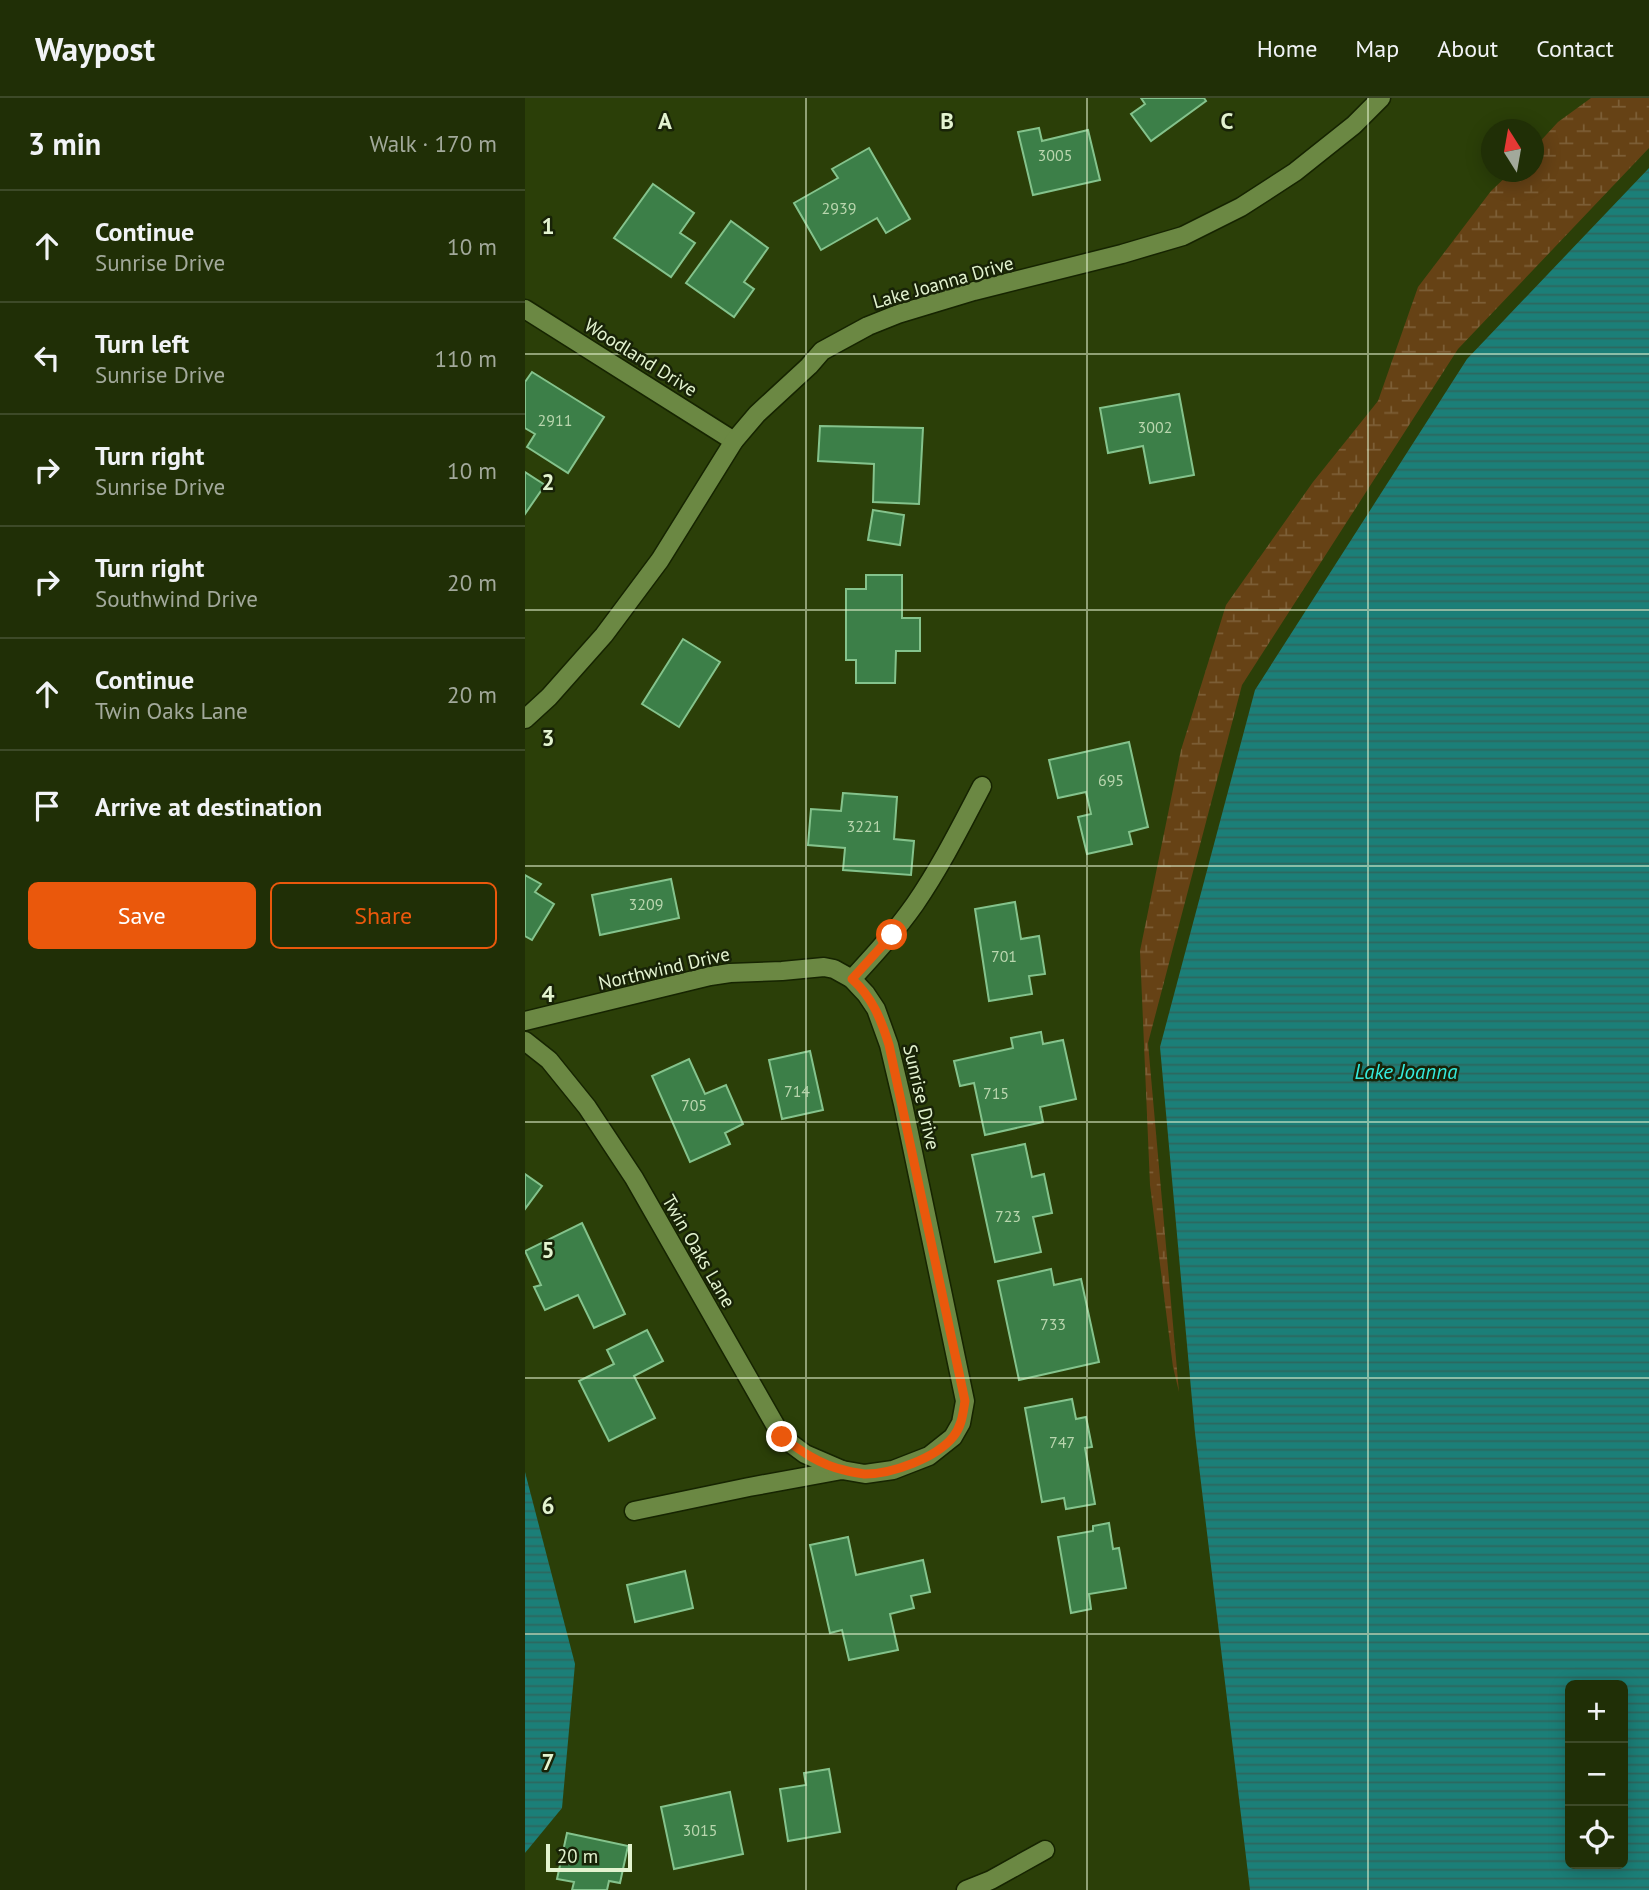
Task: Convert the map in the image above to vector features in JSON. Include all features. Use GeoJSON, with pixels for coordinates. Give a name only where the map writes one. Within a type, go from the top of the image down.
{"type":"FeatureCollection","features":[{"type":"Feature","properties":{"kind":"street","name":"Lake Joanna Drive"},"geometry":{"type":"LineString","coordinates":[[525,719],[549,697],[604,635],[660,560],[734,441],[757,414],[822,351],[868,326],[910,310],[1183,236],[1241,207],[1295,173],[1354,125],[1381,98]]}},
{"type":"Feature","properties":{"kind":"street","name":"Woodland Drive"},"geometry":{"type":"LineString","coordinates":[[525,309],[734,441]]}},
{"type":"Feature","properties":{"kind":"street"},"geometry":{"type":"LineString","coordinates":[[852,979],[892,935],[914,905],[945,857],[982,786]]}},
{"type":"Feature","properties":{"kind":"street","name":"Northwind Drive"},"geometry":{"type":"LineString","coordinates":[[525,1021],[730,973],[824,967],[834,969],[852,979]]}},
{"type":"Feature","properties":{"kind":"street","name":"Sunrise Drive"},"geometry":{"type":"LineString","coordinates":[[842,1470],[865,1474],[893,1470],[934,1453],[953,1437],[961,1423],[965,1401],[889,1045],[876,1009],[852,979]]}},
{"type":"Feature","properties":{"kind":"street","name":"Twin Oaks Lane"},"geometry":{"type":"LineString","coordinates":[[525,1041],[549,1060],[587,1108],[634,1178],[782,1437],[805,1454],[842,1470]]}},
{"type":"Feature","properties":{"kind":"street"},"geometry":{"type":"LineString","coordinates":[[634,1511],[842,1470]]}},
{"type":"Feature","properties":{"kind":"street"},"geometry":{"type":"LineString","coordinates":[[966,1890],[991,1880],[1045,1850]]}},
{"type":"Feature","properties":{"kind":"green space"},"geometry":{"type":"Polygon","coordinates":[[[1591,98],[1649,98],[1649,148],[1458,349],[1242,685],[1148,1043],[1179,1392],[1173,1367],[1150,1185],[1140,951],[1181,750],[1226,605],[1313,482],[1378,401],[1418,287],[1500,182],[1544,182],[1544,137],[1558,122],[1591,98]]]}},
{"type":"Feature","properties":{"kind":"water","name":"Lake Joanna"},"geometry":{"type":"Polygon","coordinates":[[[1649,168],[1649,1890],[1250,1890],[1195,1433],[1160,1047],[1255,690],[1467,359],[1649,168]]]}},
{"type":"Feature","properties":{"kind":"water"},"geometry":{"type":"Polygon","coordinates":[[[525,1472],[575,1664],[562,1808],[525,1853],[525,1472]]]}},
{"type":"Feature","properties":{"kind":"building"},"geometry":{"type":"Polygon","coordinates":[[[1141,98],[1204,98],[1206,101],[1151,141],[1131,114],[1145,104],[1141,98]]]}},
{"type":"Feature","properties":{"kind":"building"},"geometry":{"type":"Polygon","coordinates":[[[1039,128],[1042,141],[1088,130],[1100,180],[1033,195],[1018,132],[1039,128]]]}},
{"type":"Feature","properties":{"kind":"building"},"geometry":{"type":"Polygon","coordinates":[[[869,148],[910,219],[886,233],[877,218],[821,250],[794,203],[838,178],[832,169],[869,148]]]}},
{"type":"Feature","properties":{"kind":"building"},"geometry":{"type":"Polygon","coordinates":[[[653,184],[694,213],[680,233],[695,243],[671,277],[614,238],[653,184]]]}},
{"type":"Feature","properties":{"kind":"building"},"geometry":{"type":"Polygon","coordinates":[[[731,221],[768,248],[744,282],[754,289],[734,317],[686,283],[731,221]]]}},
{"type":"Feature","properties":{"kind":"building"},"geometry":{"type":"Polygon","coordinates":[[[532,372],[604,417],[568,473],[527,447],[535,434],[525,428],[525,382],[532,372]]]}},
{"type":"Feature","properties":{"kind":"building"},"geometry":{"type":"Polygon","coordinates":[[[1179,394],[1194,475],[1150,483],[1143,446],[1108,453],[1100,408],[1179,394]]]}},
{"type":"Feature","properties":{"kind":"building"},"geometry":{"type":"Polygon","coordinates":[[[820,426],[923,428],[919,504],[873,502],[874,464],[818,461],[820,426]]]}},
{"type":"Feature","properties":{"kind":"building"},"geometry":{"type":"Polygon","coordinates":[[[525,472],[545,485],[525,514],[525,472]]]}},
{"type":"Feature","properties":{"kind":"building"},"geometry":{"type":"Polygon","coordinates":[[[873,510],[904,515],[900,545],[868,540],[873,510]]]}},
{"type":"Feature","properties":{"kind":"building"},"geometry":{"type":"Polygon","coordinates":[[[866,575],[902,575],[902,618],[920,618],[920,651],[896,651],[895,683],[856,683],[856,660],[846,660],[846,589],[866,589],[866,575]]]}},
{"type":"Feature","properties":{"kind":"building"},"geometry":{"type":"Polygon","coordinates":[[[683,639],[720,662],[679,727],[642,704],[683,639]]]}},
{"type":"Feature","properties":{"kind":"building"},"geometry":{"type":"Polygon","coordinates":[[[1129,742],[1148,827],[1129,832],[1132,844],[1087,854],[1078,817],[1091,814],[1086,792],[1058,798],[1049,760],[1129,742]]]}},
{"type":"Feature","properties":{"kind":"building"},"geometry":{"type":"Polygon","coordinates":[[[843,793],[897,797],[894,839],[914,841],[911,875],[843,870],[845,848],[808,845],[811,809],[841,811],[843,793]]]}},
{"type":"Feature","properties":{"kind":"building"},"geometry":{"type":"Polygon","coordinates":[[[525,875],[541,884],[535,892],[554,904],[532,940],[525,936],[525,875]]]}},
{"type":"Feature","properties":{"kind":"building"},"geometry":{"type":"Polygon","coordinates":[[[671,879],[679,918],[600,935],[592,895],[671,879]]]}},
{"type":"Feature","properties":{"kind":"building"},"geometry":{"type":"Polygon","coordinates":[[[1015,902],[1021,939],[1039,936],[1045,974],[1029,976],[1032,994],[989,1001],[975,909],[1015,902]]]}},
{"type":"Feature","properties":{"kind":"building"},"geometry":{"type":"Polygon","coordinates":[[[1041,1032],[1043,1044],[1063,1040],[1076,1099],[1040,1107],[1043,1122],[985,1135],[974,1083],[960,1086],[954,1061],[1013,1048],[1011,1038],[1041,1032]]]}},
{"type":"Feature","properties":{"kind":"building"},"geometry":{"type":"Polygon","coordinates":[[[810,1051],[823,1110],[782,1119],[769,1060],[810,1051]]]}},
{"type":"Feature","properties":{"kind":"building"},"geometry":{"type":"Polygon","coordinates":[[[689,1059],[705,1094],[726,1085],[743,1124],[725,1133],[730,1144],[690,1162],[652,1076],[689,1059]]]}},
{"type":"Feature","properties":{"kind":"building"},"geometry":{"type":"Polygon","coordinates":[[[1025,1144],[1032,1177],[1044,1174],[1052,1213],[1033,1217],[1041,1252],[995,1262],[972,1155],[1025,1144]]]}},
{"type":"Feature","properties":{"kind":"building"},"geometry":{"type":"Polygon","coordinates":[[[525,1174],[542,1186],[525,1209],[525,1174]]]}},
{"type":"Feature","properties":{"kind":"building"},"geometry":{"type":"Polygon","coordinates":[[[582,1223],[625,1314],[594,1328],[578,1295],[545,1310],[534,1287],[541,1285],[525,1251],[582,1223]]]}},
{"type":"Feature","properties":{"kind":"building"},"geometry":{"type":"Polygon","coordinates":[[[1051,1269],[1054,1285],[1081,1279],[1099,1362],[1019,1380],[998,1281],[1051,1269]]]}},
{"type":"Feature","properties":{"kind":"building"},"geometry":{"type":"Polygon","coordinates":[[[647,1330],[663,1361],[634,1376],[655,1418],[609,1441],[579,1381],[614,1364],[607,1350],[647,1330]]]}},
{"type":"Feature","properties":{"kind":"building"},"geometry":{"type":"Polygon","coordinates":[[[1072,1399],[1076,1419],[1086,1417],[1092,1447],[1085,1448],[1095,1504],[1066,1509],[1064,1498],[1042,1502],[1025,1408],[1072,1399]]]}},
{"type":"Feature","properties":{"kind":"building"},"geometry":{"type":"Polygon","coordinates":[[[1109,1523],[1113,1549],[1119,1548],[1126,1588],[1089,1594],[1091,1609],[1071,1613],[1058,1537],[1093,1531],[1093,1526],[1109,1523]]]}},
{"type":"Feature","properties":{"kind":"building"},"geometry":{"type":"Polygon","coordinates":[[[848,1537],[856,1575],[923,1560],[930,1592],[911,1596],[914,1608],[890,1614],[898,1650],[849,1660],[842,1630],[830,1633],[810,1545],[848,1537]]]}},
{"type":"Feature","properties":{"kind":"building"},"geometry":{"type":"Polygon","coordinates":[[[685,1571],[693,1608],[635,1622],[627,1585],[685,1571]]]}},
{"type":"Feature","properties":{"kind":"building"},"geometry":{"type":"Polygon","coordinates":[[[829,1769],[840,1832],[788,1841],[780,1789],[806,1785],[804,1773],[829,1769]]]}},
{"type":"Feature","properties":{"kind":"building"},"geometry":{"type":"Polygon","coordinates":[[[730,1792],[743,1854],[674,1869],[661,1807],[730,1792]]]}},
{"type":"Feature","properties":{"kind":"building"},"geometry":{"type":"Polygon","coordinates":[[[567,1833],[628,1846],[620,1883],[609,1881],[607,1890],[572,1890],[574,1882],[557,1879],[567,1833]]]}},
{"type":"Feature","properties":{"kind":"route"},"geometry":{"type":"LineString","coordinates":[[782,1437],[805,1454],[825,1464],[865,1474],[893,1470],[929,1456],[953,1437],[961,1423],[965,1401],[889,1045],[876,1009],[852,979],[892,935]]}}]}
